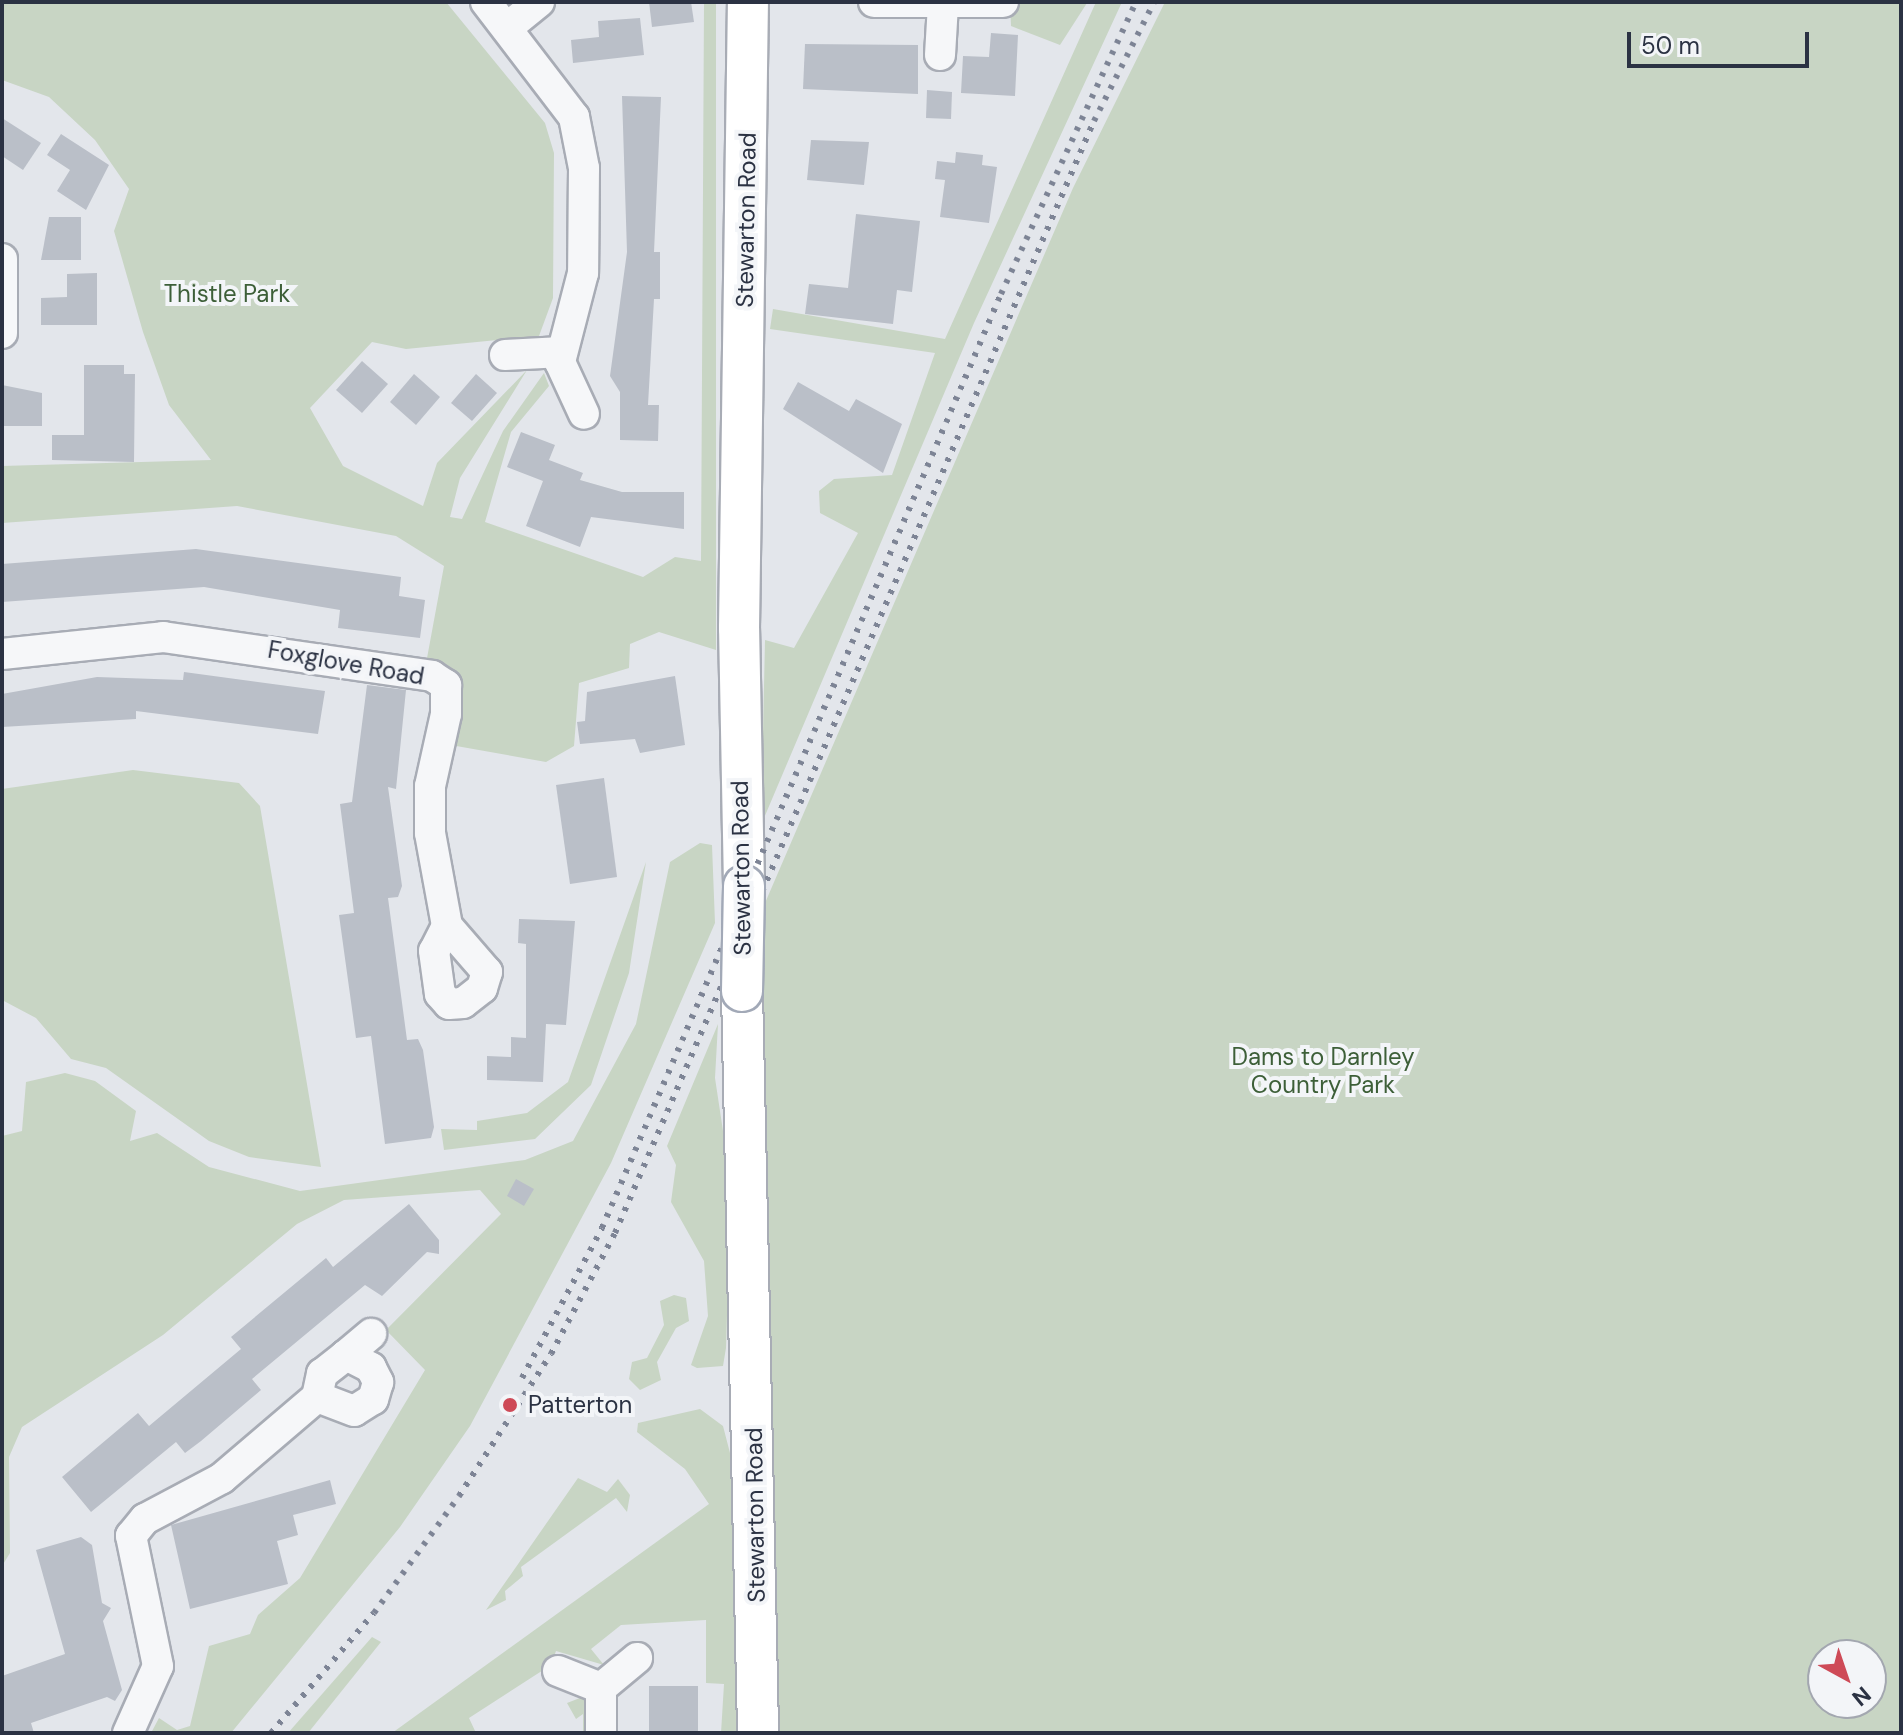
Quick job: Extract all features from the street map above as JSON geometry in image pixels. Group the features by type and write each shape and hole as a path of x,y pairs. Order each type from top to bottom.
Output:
{"main road":[{"name":"Stewarton Road","path":"748,2 739,628 744,886 742,991 758,1733"}],"street":[{"path":"486,2 564,97 584,168 583,273 562,352 584,414"},
{"path":"508,27 539,2"},
{"path":"874,2 1003,2"},
{"path":"940,55 943,4"},
{"path":"2,259 2,333"},
{"path":"505,355 562,352"},
{"name":"Foxglove Road","path":"2,654 163,637 432,676 446,685 430,833 447,926"},
{"path":"128,1733 158,1666 131,1536 145,1519 222,1478 317,1397 322,1374 371,1334"},
{"path":"317,1397 354,1411 373,1399 378,1382 371,1368 346,1355"},
{"path":"601,1688 637,1658"},
{"path":"558,1671 601,1688"},
{"path":"601,1688 601,1733"}],"green space":[{"name":"Thistle Park","path":"2,2 446,2 545,123 554,153 553,298 539,336 406,349 372,342 310,408 343,466 423,506 437,463 527,370 460,478 450,517 462,519 503,431 544,373 549,386 511,432 485,522 643,577 675,557 701,561 704,2 716,2 716,650 659,632 630,644 629,668 579,683 574,746 546,762 445,744 461,675 425,669 444,566 396,536 237,506 2,523 2,466 211,460 169,405 143,332 114,231 129,189 95,140 49,97 2,80"},
{"path":"1010,2 1087,3 1060,45 1011,26"},
{"path":"1096,2 1122,2 974,323 761,825 765,640 794,648 858,533 820,513 819,491 834,479 892,475 935,353 770,329 773,309 945,339"},
{"name":"Dams to Darnley Country Park","path":"1165,2 1901,2 1901,1733 758,1733 743,954 1073,188"},
{"path":"133,770 239,783 260,806 321,1167 249,1157 209,1141 106,1068 71,1059 36,1018 2,1000 2,789"},
{"path":"700,843 712,845 715,923 611,1163 470,1426 400,1527 231,1733 151,1733 159,1718 177,1730 190,1726 209,1646 250,1634 258,1615 300,1578 425,1370 386,1330 501,1214 480,1190 344,1200 297,1224 163,1335 22,1427 9,1457 10,1553 2,1566 2,1136 22,1131 26,1082 65,1073 95,1081 136,1111 130,1141 157,1133 209,1167 300,1191 525,1160 573,1141 636,1024 670,862"},
{"path":"646,862 629,973 591,1085 535,1139 444,1150 441,1129 477,1130 477,1121 527,1113 568,1082"},
{"path":"718,1024 715,1078 731,1184 726,1348 723,1366 697,1368 691,1365 708,1316 704,1261 671,1202 676,1165 667,1146"},
{"path":"674,1295 686,1298 689,1321 676,1328 657,1362 661,1380 640,1390 629,1379 632,1362 647,1358 664,1325 660,1301"},
{"path":"700,1409 723,1426 730,1453 740,1733 721,1733 724,1684 706,1683 706,1620 621,1625 591,1649 604,1665 556,1651 551,1665 469,1718 476,1733 392,1733 709,1504 685,1469 637,1432 638,1423"},
{"path":"578,1478 607,1492 618,1479 630,1495 627,1512 616,1498 521,1567 523,1576 505,1591 506,1600 486,1610"},
{"path":"372,1637 381,1642 308,1733 288,1733"},
{"path":"585,1696 590,1703 590,1733 583,1733 583,1714 576,1719 567,1703"}],"building":[{"path":"649,2 691,2 694,22 652,27"},
{"path":"640,18 644,55 573,63 571,40 599,37 598,21"},
{"path":"991,33 1018,35 1015,96 961,93 963,56 989,57"},
{"path":"805,44 918,45 918,94 803,89"},
{"path":"927,90 952,92 951,119 926,118"},
{"path":"622,96 661,97 654,252 660,252 660,299 654,299 648,405 659,405 658,441 620,440 620,392 610,376 627,252"},
{"path":"2,118 41,143 23,170 2,156"},
{"path":"61,134 109,165 86,210 57,191 70,170 47,155"},
{"path":"811,140 869,142 864,185 807,180"},
{"path":"956,152 983,155 982,165 997,167 989,223 940,217 945,180 935,179 937,161 955,163"},
{"path":"856,214 920,221 912,292 897,290 893,324 805,314 809,284 848,288"},
{"path":"49,217 81,217 81,260 41,260"},
{"path":"97,273 97,325 41,325 41,298 67,297 67,274"},
{"path":"362,361 388,384 362,413 336,390"},
{"path":"84,365 124,365 124,374 135,374 134,462 52,460 52,435 84,435"},
{"path":"414,374 440,397 416,425 390,402"},
{"path":"476,374 497,393 472,421 451,403"},
{"path":"798,382 849,411 856,399 902,424 883,473 783,409"},
{"path":"2,385 42,393 42,426 2,426"},
{"path":"521,432 555,445 549,460 583,473 580,480 622,492 684,492 684,529 591,517 580,547 526,526 543,481 507,467"},
{"path":"196,549 401,577 399,596 425,600 420,638 338,628 340,610 204,587 2,602 2,564"},
{"path":"184,672 325,691 318,734 136,711 136,719 2,727 2,694 97,677 183,680"},
{"path":"675,676 685,745 640,753 635,739 580,744 577,722 585,721 587,692"},
{"path":"367,685 406,690 396,789 388,787 402,886 398,897 388,898 407,1040 418,1039 423,1050 434,1127 431,1138 385,1144 371,1036 356,1038 339,915 354,913 340,804 352,802"},
{"path":"604,778 617,877 570,884 556,785"},
{"path":"519,919 575,921 566,1025 546,1024 543,1082 487,1080 487,1056 511,1057 511,1037 526,1038 526,944 518,943"},
{"path":"516,1179 534,1189 524,1206 507,1196"},
{"path":"409,1204 439,1240 439,1254 427,1252 382,1296 365,1285 252,1379 261,1390 201,1441 185,1453 176,1442 91,1512 62,1477 138,1413 149,1426 241,1349 231,1337 326,1258 333,1267"},
{"path":"330,1480 336,1504 293,1515 298,1535 277,1541 288,1584 190,1609 171,1525"},
{"path":"81,1537 92,1545 102,1603 111,1608 103,1621 122,1690 115,1701 107,1697 31,1723 34,1733 2,1733 2,1676 65,1654 36,1550"},
{"path":"649,1686 698,1686 698,1733 649,1733"}],"railway":[{"path":"522,1378 602,1228 1001,294 1136,2"},
{"path":"271,1733 374,1613 459,1496 551,1354 615,1233 1094,121 1154,2"}],"place":[{"name":"Patterton","path":"510,1405"}]}
